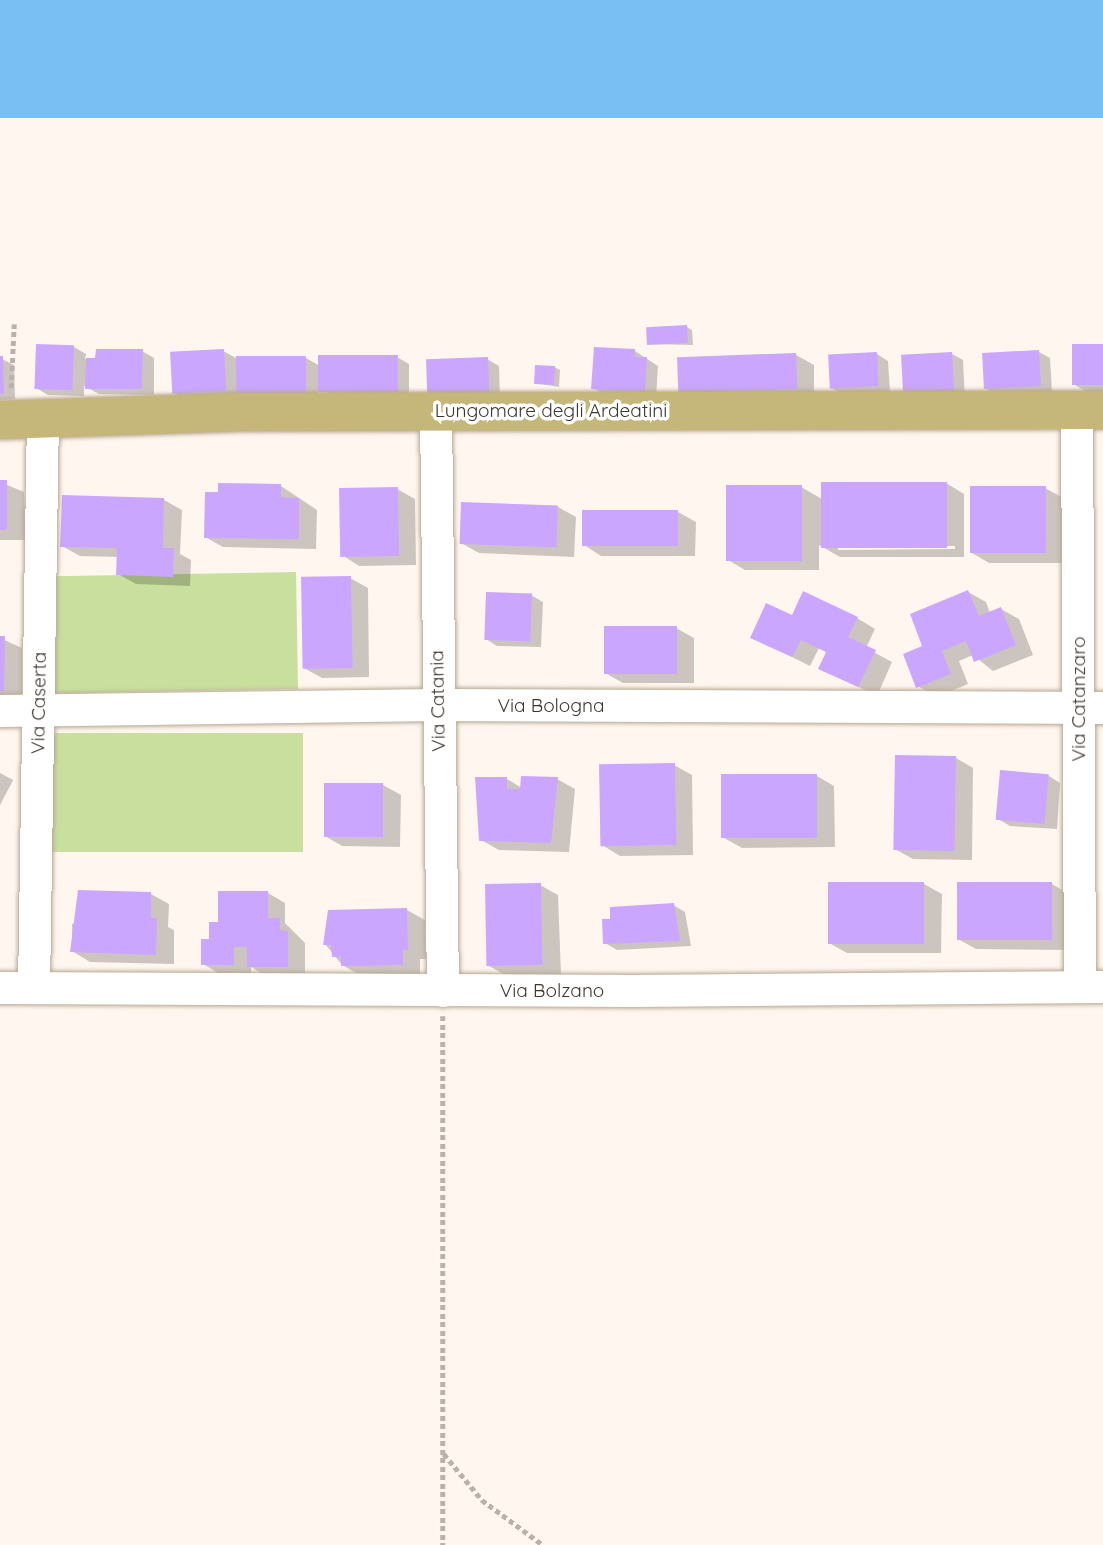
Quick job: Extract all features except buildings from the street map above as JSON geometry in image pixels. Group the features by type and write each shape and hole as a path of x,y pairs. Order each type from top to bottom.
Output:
{"main road":[{"name":"Lungomare degli Ardeatini","path":"18,420 436,411 1090,410"}],"street":[{"name":"Via Catanzaro","path":"1090,410 1091,987"},
{"name":"Via Catania","path":"436,411 443,990"},
{"name":"Via Caserta","path":"18,420 39,710 34,988"},
{"name":"Via Bologna","path":"0,711 438,705 1091,708"},
{"name":"Via Bolzano","path":"0,988 443,990 1091,987"}],"path":[{"path":"14,324 18,420"},
{"path":"443,990 443,1545"},
{"path":"443,1453 482,1500 543,1545"}],"green space":[{"path":"296,572 298,689 54,693 52,576"},
{"path":"51,733 303,733 303,852 51,852"}],"water":[{"path":"0,0 1103,0 1103,118 0,118"}]}
